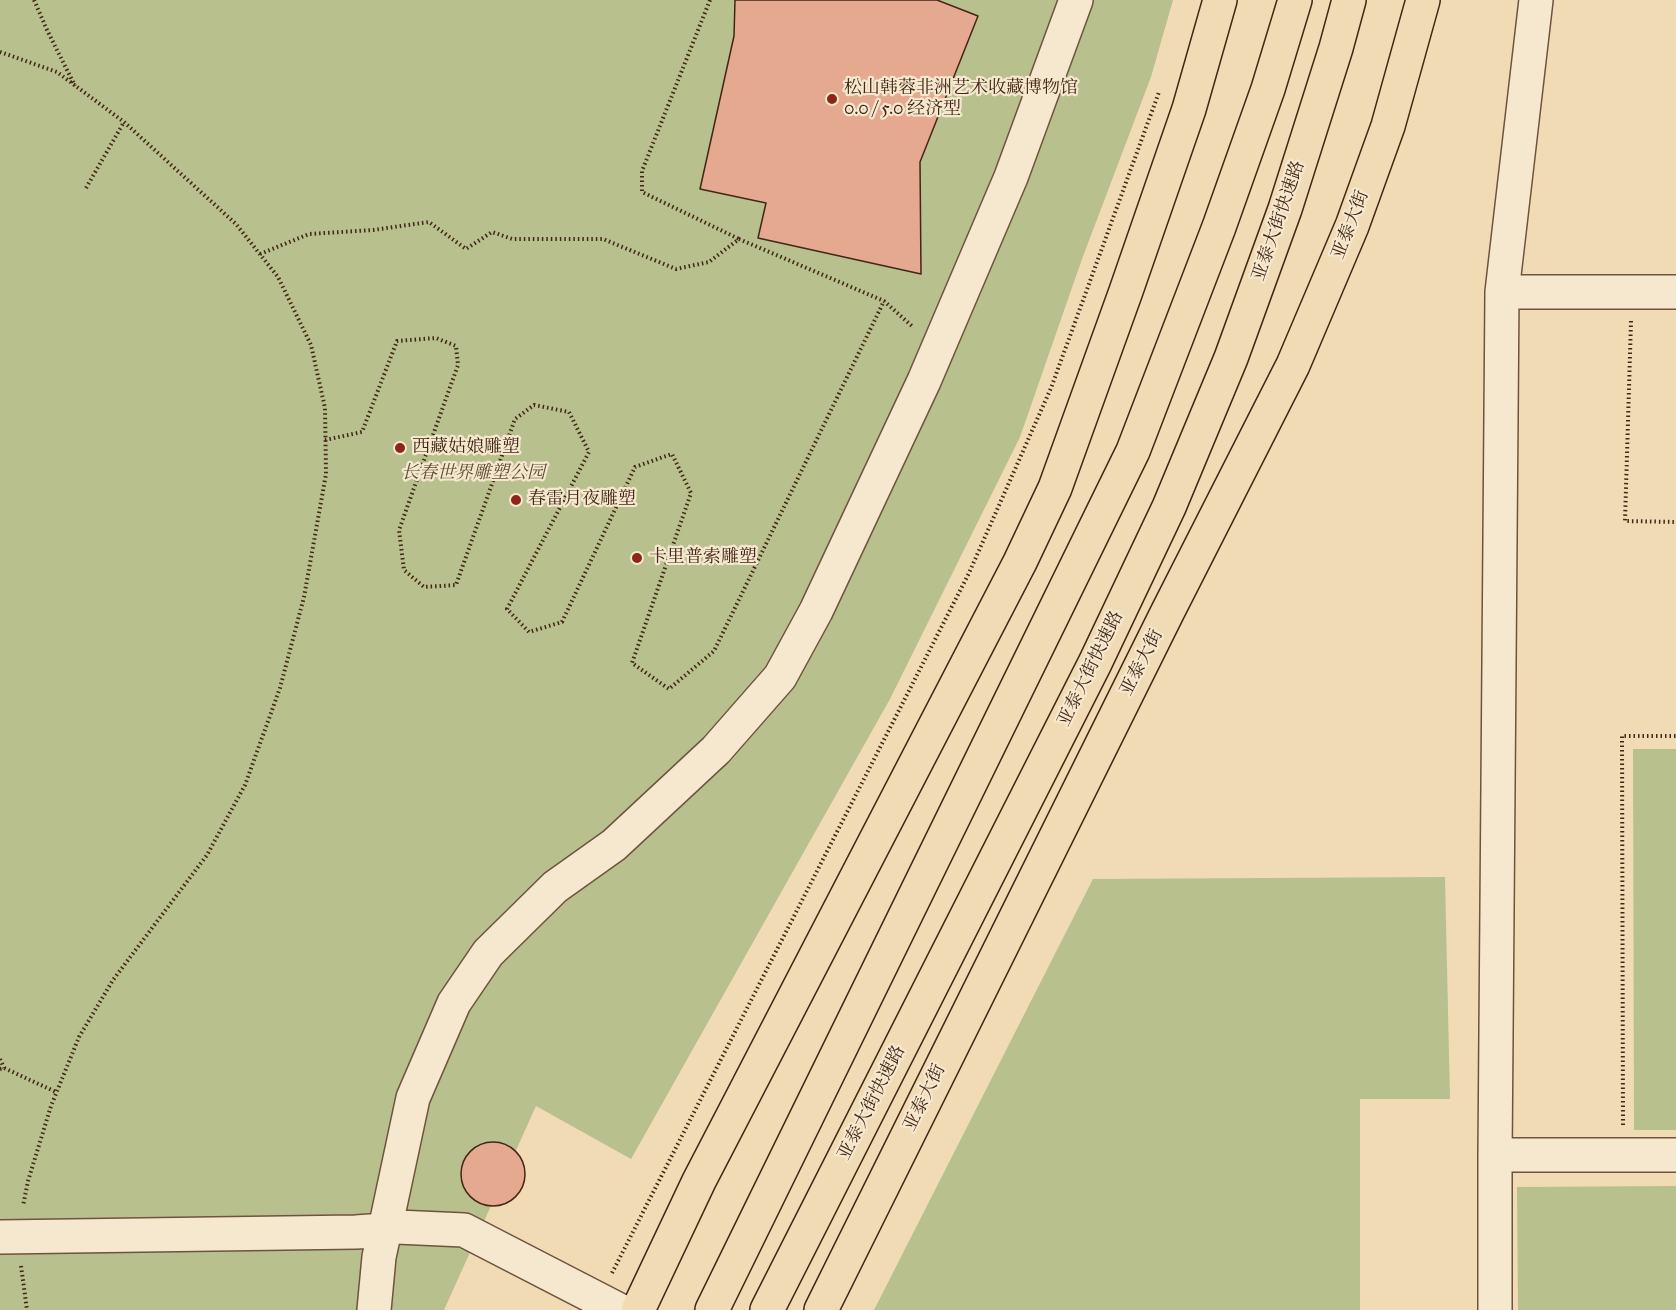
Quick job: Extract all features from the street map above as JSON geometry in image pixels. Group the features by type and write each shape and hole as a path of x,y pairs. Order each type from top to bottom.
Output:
{"main road":[{"path":"638,1310 699,1181 1020,562 1055,488 1189,109 1220,0"},
{"path":"712,1310 1137,440 1219,227 1268,89 1295,0"},
{"name":"亚泰大街快速路","path":"767,1310 1095,663 1169,507 1230,358 1285,209 1349,0"},
{"name":"亚泰大街","path":"821,1310 1293,365 1352,226 1388,126 1423,0"}],"lane":[{"path":"374,1310 379,1257 413,1098 454,1003 488,953 555,887 614,845 708,758 780,677 816,611 938,350 1011,177 1076,0"},
{"path":"1496,1310 1495,1155 1502,292 1536,0"},
{"path":"1502,292 1676,292"},
{"path":"1495,1155 1676,1155"},
{"path":"8,1237 384,1230 397,1227 464,1230 609,1305"}],"path":[{"path":"34,0 76,86"},
{"path":"710,0 642,171 642,192 740,239 884,301 938,350"},
{"path":"0,52 57,72 124,122 236,224 278,277 311,345 325,408 326,474 304,597 280,688 245,785 207,855 113,980 79,1037 56,1092 8,1237 27,1310"},
{"path":"609,1305 969,573 1051,388 1161,85"},
{"path":"86,188 124,122"},
{"path":"260,254 309,234 374,231 429,222 466,249 492,232 512,239 603,239 676,269 709,262 740,239"},
{"path":"1632,292 1626,521 1676,522"},
{"path":"325,440 362,432 397,341 436,338 456,346 458,365 399,530 404,570 424,587 456,585 515,419 534,405 569,412 589,452 507,609 529,632 562,622 635,467 672,454 691,493 632,663 669,689 714,651 884,301"},
{"path":"1623,1155 1622,736 1676,736"},
{"path":"0,1059 2,1068 56,1092"}],"green space":[{"name":"长春世界雕塑公园","path":"0,0 1173,0 1151,77 1082,259 1020,437 890,699 631,1159 536,1106 444,1310 0,1310"},
{"path":"1633,749 1676,749 1676,1130 1634,1130"},
{"path":"1445,877 1450,1099 1360,1099 1360,1310 874,1310 1093,879"},
{"path":"1676,1186 1676,1310 1518,1310 1517,1187"}],"building":[{"name":"松山韩蓉非洲艺术收藏博物馆 0.0 / 5.0 经济型","path":"735,0 937,0 978,16 920,162 921,274 758,238 766,203 700,189 734,36"},
{"path":"493,1142 511,1148 519,1156 525,1174 519,1192 511,1200 493,1206 475,1200 467,1192 461,1174 467,1156 475,1148"}],"place":[{"name":"松山韩蓉非洲艺术收藏博物馆 0.0 / 5.0 经济型","path":"832,99"},
{"name":"西藏姑娘雕塑","path":"400,448"},
{"name":"春雷月夜雕塑","path":"516,500"},
{"name":"卡里普索雕塑","path":"637,558"}]}
